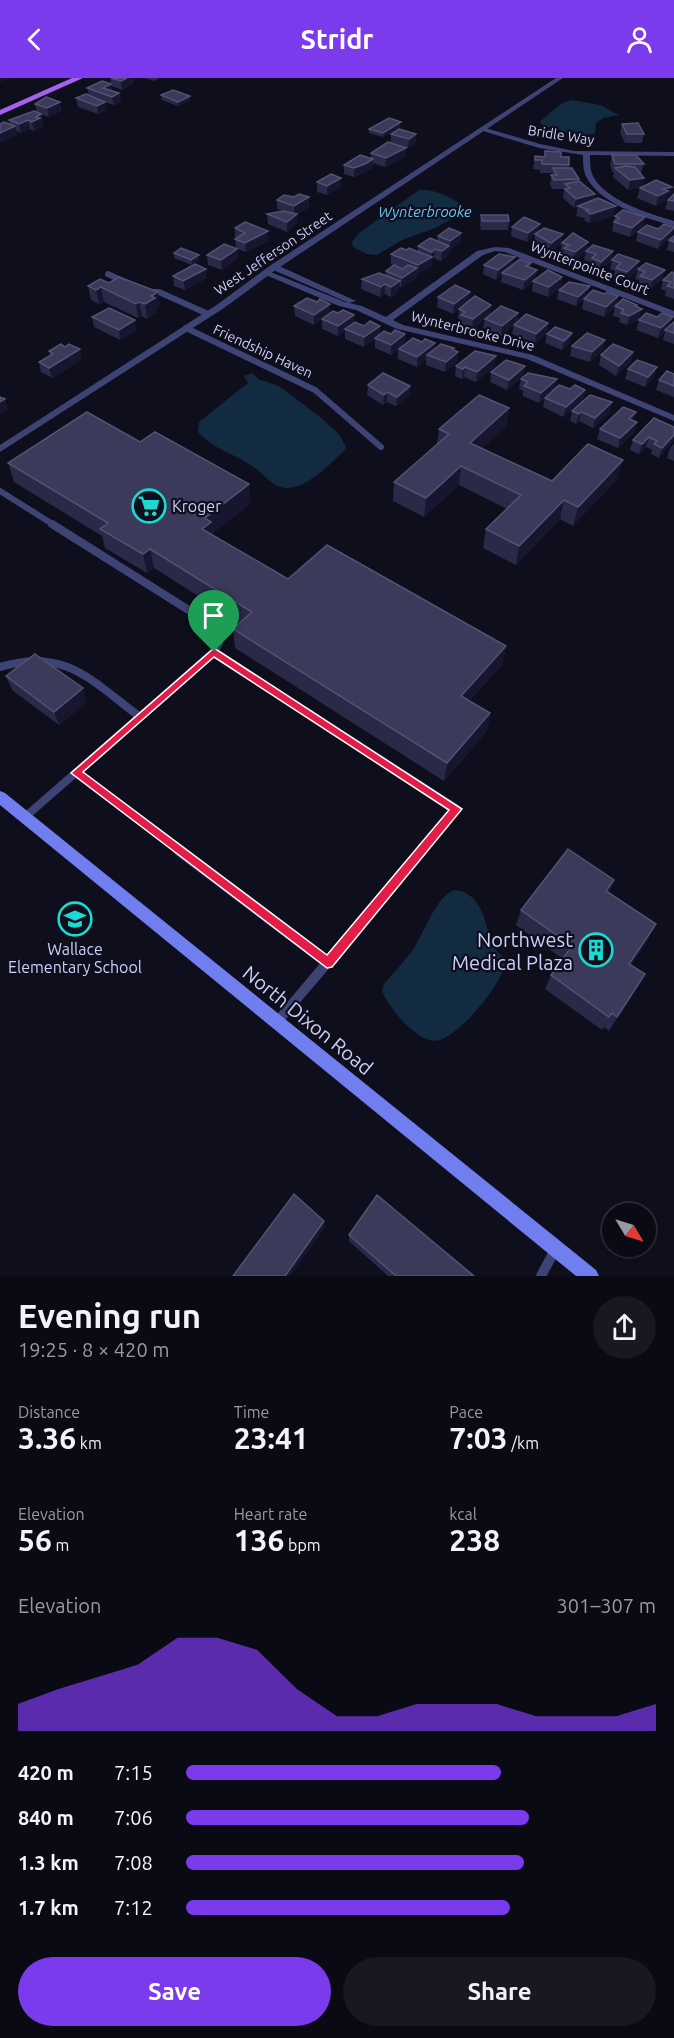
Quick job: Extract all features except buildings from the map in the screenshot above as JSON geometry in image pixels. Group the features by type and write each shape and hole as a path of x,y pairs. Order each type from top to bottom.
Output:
{"main road":[{"path":"0,113 79,78"},
{"name":"North Dixon Road","path":"0,797 590,1276"}],"street":[{"name":"West Jefferson Street","path":"0,449 208,314 265,273 560,78"},
{"name":"Bridle Way","path":"482,129 539,146 587,154 674,154"},
{"path":"587,154 590,178 603,191 628,207 674,224"},
{"name":"Wynterpointe Court","path":"386,321 480,253 495,249 506,250 674,314"},
{"path":"274,267 338,293 359,308"},
{"name":"Wynterbrooke Drive","path":"265,273 328,299 359,308 386,321 425,334 530,357 674,418"}],"lane":[{"path":"108,274 136,287"},
{"path":"146,291 159,292 208,314"},
{"name":"Friendship Haven","path":"186,328 315,390 381,447"},
{"path":"1,492 206,621 218,636 219,644 214,652 25,817"},
{"path":"214,652 457,809 277,1022"},
{"path":"0,668 29,659 53,659 73,669 140,717"},
{"path":"76,773 327,963"},
{"path":"541,1276 556,1248"}],"water":[{"path":"572,100 600,105 619,115 603,118 596,123 595,133 582,136 543,126 540,121 562,103"},
{"name":"Wynterbrooke","path":"419,190 445,195 458,203 465,212 435,228 402,240 377,255 367,254 353,247 352,242 359,233"},
{"path":"253,373 258,379 279,386 320,417 338,433 346,447 322,471 303,484 283,488 274,484 252,466 203,438 198,432 199,422 248,383 244,376"},
{"path":"455,890 464,892 477,903 485,919 492,944 506,963 496,984 470,1018 449,1035 432,1041 423,1038 406,1024 382,991 384,984 412,951 436,908 448,893"}],"place":[{"name":"Kroger","path":"149,506"},
{"name":"Wallace Elementary School","path":"75,919"},
{"name":"Northwest Medical Plaza","path":"596,950"}],"route":[{"path":"214,652 457,809 327,963 76,773 214,652"}]}
